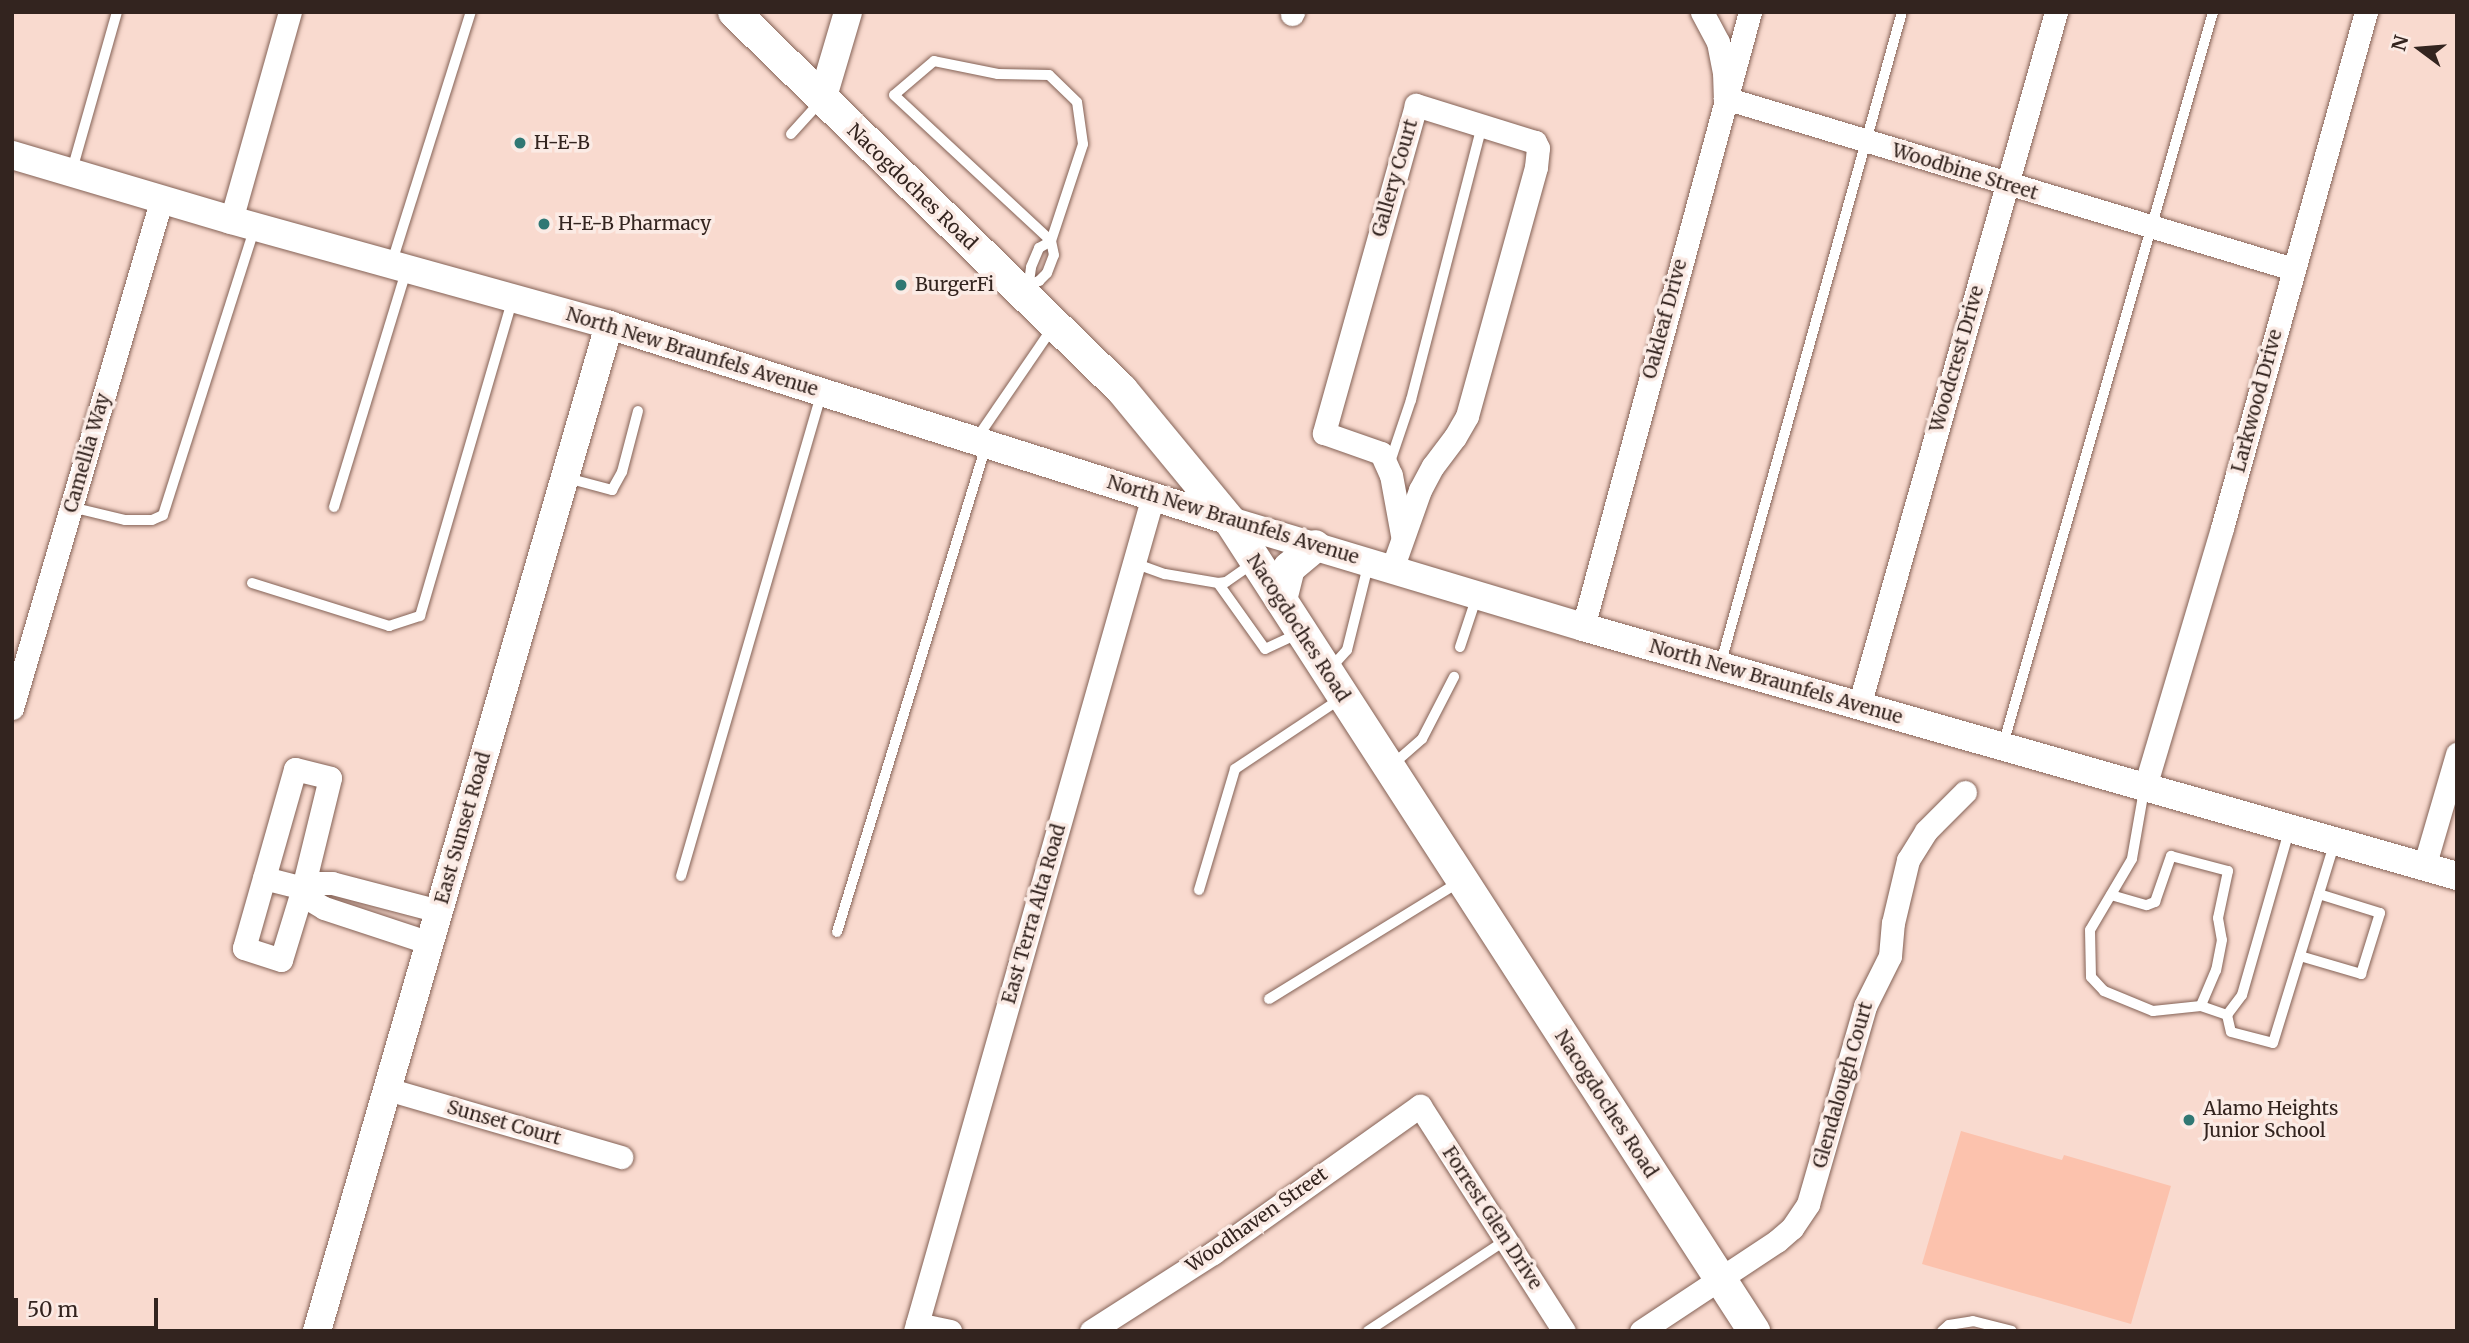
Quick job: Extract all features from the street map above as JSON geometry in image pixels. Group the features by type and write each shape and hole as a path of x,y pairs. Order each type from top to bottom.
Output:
{"main road":[{"name":"Nacogdoches Road","path":"744,15 822,100 1023,285 1055,325 1122,390 1230,521 1754,1331"},
{"path":"1281,600 1289,568 1315,546"}],"street":[{"path":"243,223 290,12"},
{"path":"822,100 848,12"},
{"path":"1702,12 1718,42 1724,72 1725,98"},
{"name":"Oakleaf Drive","path":"1583,627 1749,12"},
{"name":"Woodcrest Drive","path":"1859,706 2056,12"},
{"name":"Larkwood Drive","path":"2144,790 2222,528 2366,12"},
{"name":"Woodbine Street","path":"1725,98 2006,185 2293,269"},
{"name":"Gallery Court","path":"1381,565 1402,535 1433,466 1467,416 1536,167 1538,148 1535,142 1416,105 1324,433 1381,453 1388,467 1402,535"},
{"name":"North New Braunfels Avenue","path":"12,155 72,170 243,223 609,325 1230,521 1583,627 2144,790 2457,876"},
{"name":"Camellia Way","path":"12,708 162,198"},
{"name":"East Sunset Road","path":"317,1331 609,325"},
{"name":"East Terra Alta Road","path":"916,1327 1153,496"},
{"path":"2424,867 2457,754"},
{"path":"295,769 330,778 303,888 281,960 244,948 282,813 295,769"},
{"name":"Glendalough Court","path":"1641,1331 1777,1241 1791,1228 1808,1204 1865,1006 1890,956 1893,923 1908,860 1926,831 1965,792"},
{"path":"282,813 320,822"},
{"path":"264,878 303,888 315,883 332,883 439,911"},
{"path":"303,888 309,899 324,908 430,943"},
{"path":"353,918 362,891"},
{"name":"Sunset Court","path":"387,1089 621,1157"},
{"name":"Forrest Glen Drive","path":"1420,1106 1564,1331"},
{"name":"Woodhaven Street","path":"1091,1331 1213,1253 1420,1106"},
{"path":"916,1327 950,1331"}],"lane":[{"path":"72,170 117,12"},
{"path":"334,507 471,12"},
{"path":"1720,666 1902,12"},
{"path":"2002,748 2213,12"},
{"path":"1023,285 1039,281 1047,273 1054,256 1051,241 1083,144 1077,102 1049,75 998,74 934,61 894,95 1051,241"},
{"path":"791,134 822,100"},
{"path":"1388,467 1411,400 1482,126"},
{"path":"71,507 125,520 152,520 163,514 243,223"},
{"path":"1023,285 1039,248 1051,241"},
{"path":"252,583 389,626 419,616 513,298"},
{"path":"837,932 981,442 1055,325"},
{"path":"681,876 822,392"},
{"path":"565,478 612,489 622,472 639,411"},
{"path":"1134,563 1165,574 1218,583 1226,582 1256,562"},
{"path":"1199,890 1235,769 1335,684 1381,565"},
{"path":"1218,583 1265,649 1301,632"},
{"path":"1460,647 1478,594"},
{"path":"1389,768 1422,739 1454,677"},
{"path":"2144,790 2132,859 2090,930 2091,977 2104,991 2153,1011 2200,1006 2227,1015"},
{"path":"2227,1015 2242,995 2290,829"},
{"path":"2227,1015 2231,1032 2273,1043 2335,842"},
{"path":"2111,895 2147,905 2155,902 2171,856 2228,871 2218,918 2222,940 2216,970 2200,1006"},
{"path":"1269,999 1461,880"},
{"path":"2300,956 2361,974 2380,913 2319,894"},
{"path":"1368,1331 1506,1240"},
{"path":"1942,1331 1949,1325 1973,1321 2012,1331"}],"shaded area":[{"path":"1961,1131 2062,1160 2064,1155 2171,1186 2131,1324 1922,1264"}],"place":[{"name":"H-E-B","path":"520,143"},
{"name":"H-E-B Pharmacy","path":"544,224"},
{"name":"BurgerFi","path":"901,285"},
{"name":"Alamo Heights Junior School","path":"2189,1120"}]}
